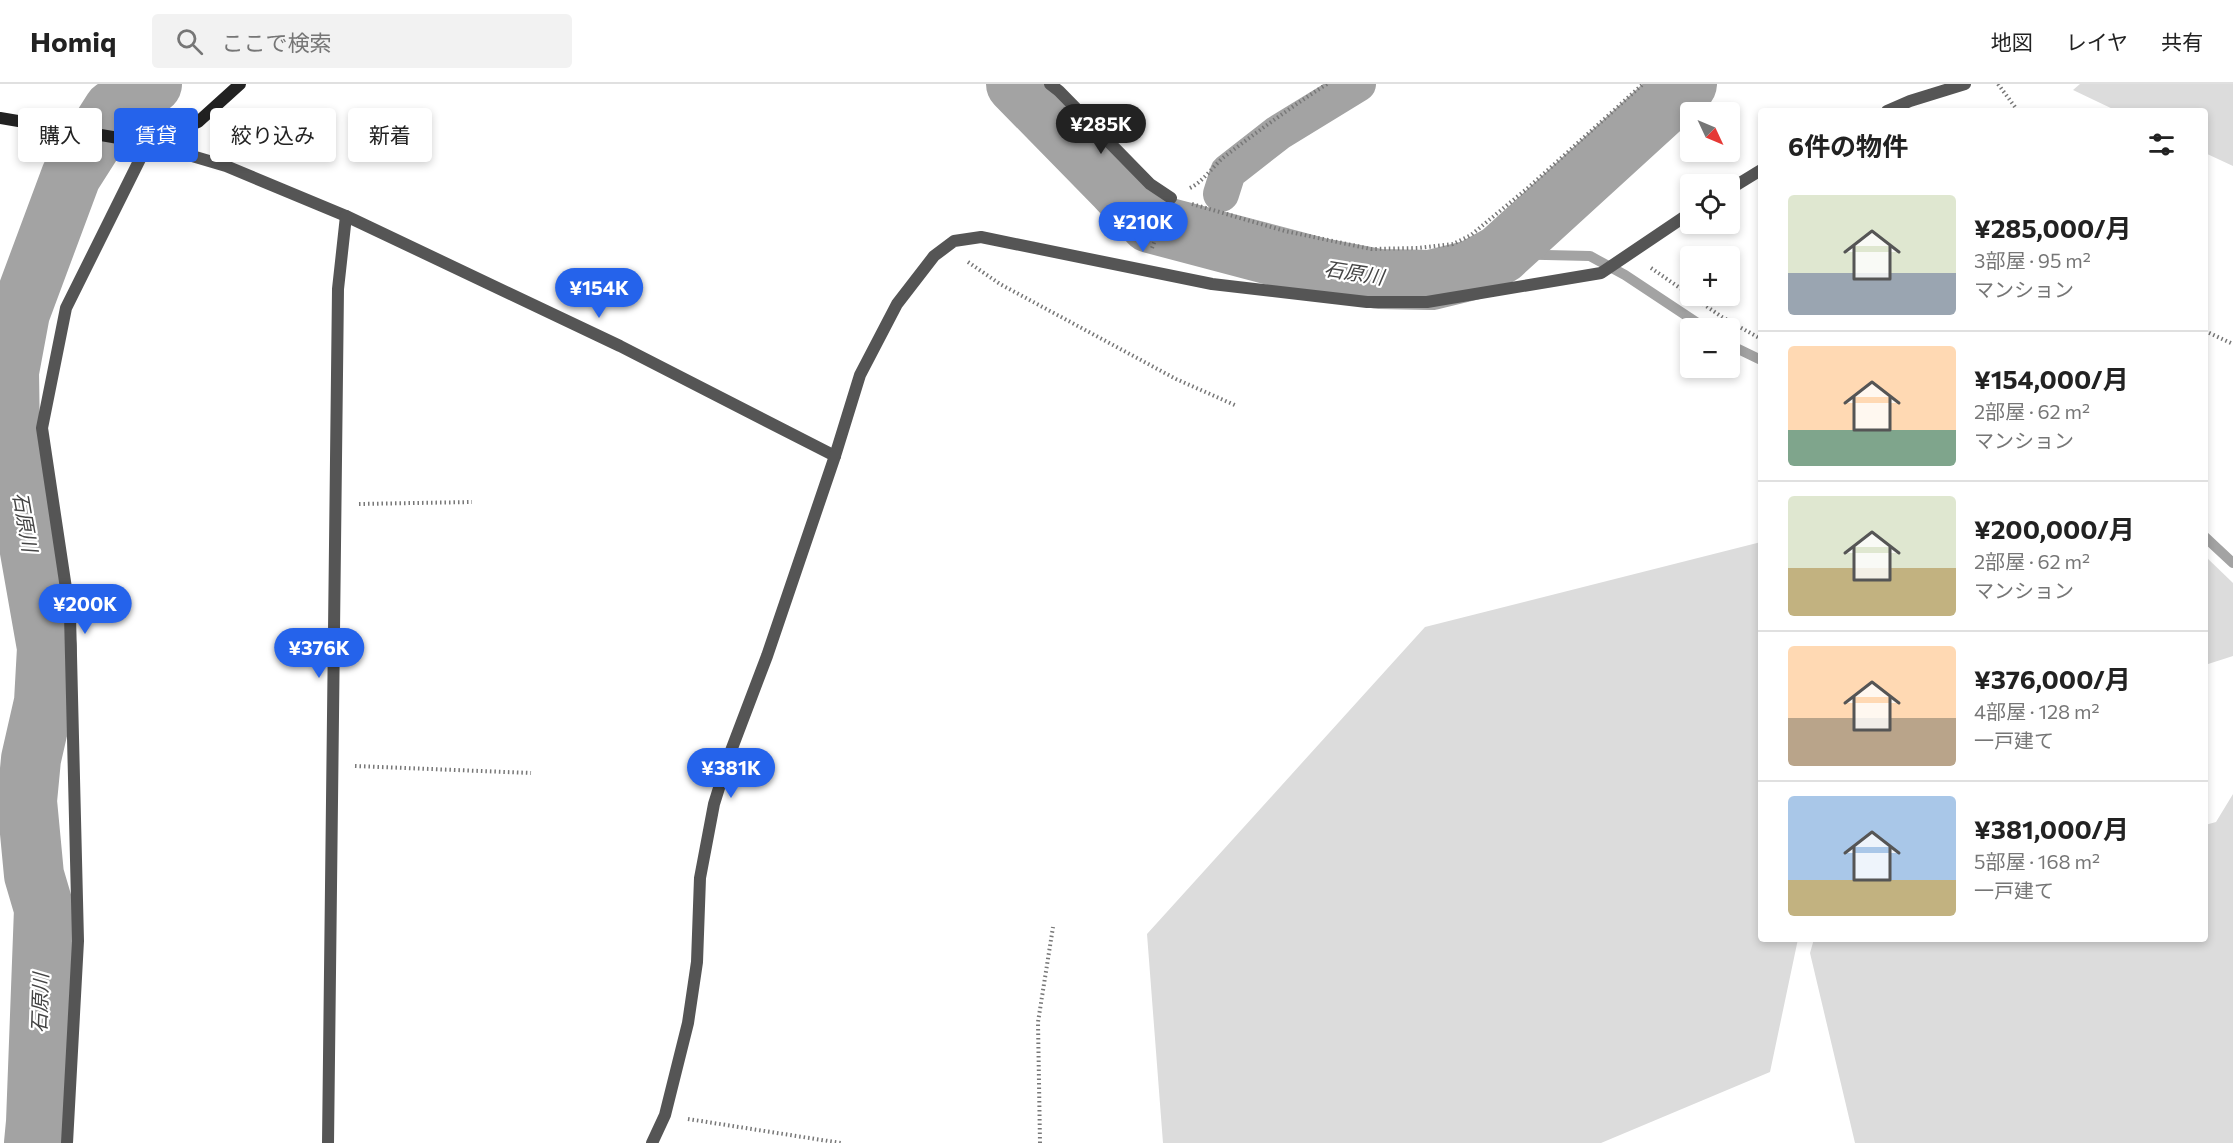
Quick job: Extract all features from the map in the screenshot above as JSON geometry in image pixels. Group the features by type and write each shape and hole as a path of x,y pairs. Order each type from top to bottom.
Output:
{"street":[{"path":"198,122 240,84"},
{"path":"1050,84 1150,184 1171,198"},
{"path":"1894,108 1965,84"},
{"path":"0,118 114,137"},
{"path":"198,158 226,166 346,216 620,346 835,456"},
{"path":"67,1143 78,941 70,615 42,428 66,308 138,162"},
{"path":"1740,183 1758,172"},
{"path":"328,1143 338,289 346,216"},
{"path":"652,1143 665,1115 688,1023 696,962 700,878 714,804 729,756 767,656 860,375 897,304 933,256 954,241 981,237 1212,284 1367,303 1427,302 1601,273 1680,219"}],"path":[{"path":"1144,269 1171,198 1197,185 1218,162 1274,118 1327,84"},
{"path":"1171,198 1285,231 1371,249 1418,248 1453,244 1471,235 1529,187 1643,84"},
{"path":"1998,84 2016,108"},
{"path":"946,247 1000,284 1176,379 1237,406"},
{"path":"1626,254 1722,317 1758,337"},
{"path":"2208,332 2233,344"},
{"path":"336,506 377,502 472,502"},
{"path":"334,768 370,765 531,773"},
{"path":"1040,1143 1038,1022 1053,927"},
{"path":"665,1115 841,1143"}],"shaded area":[{"path":"2080,84 2233,84 2233,166 2208,154 2208,108 2111,108 2073,90"},
{"path":"1758,543 1758,942 1797,942 1770,1072 1601,1143 1163,1143 1147,934 1425,627"},
{"path":"2208,559 2233,583 2233,656 2208,664"},
{"path":"2233,794 2233,1143 1855,1143 1810,953 1813,942 2208,942 2208,824 2216,822"}],"waterway":[{"name":"石原川","path":"34,1143 44,909 34,875 27,801 31,759 44,702 47,648 10,438 9,372 20,313 71,176 113,110 152,84"},
{"name":"石原川","path":"1016,84 1150,223 1321,268 1379,279 1431,280 1472,270 1501,254 1687,84"},
{"path":"1221,194 1228,172 1278,133 1358,84"},
{"path":"1501,254 1590,256 1625,275 1690,318"},
{"path":"1740,350 1758,359"},
{"path":"2208,540 2233,563"}]}
